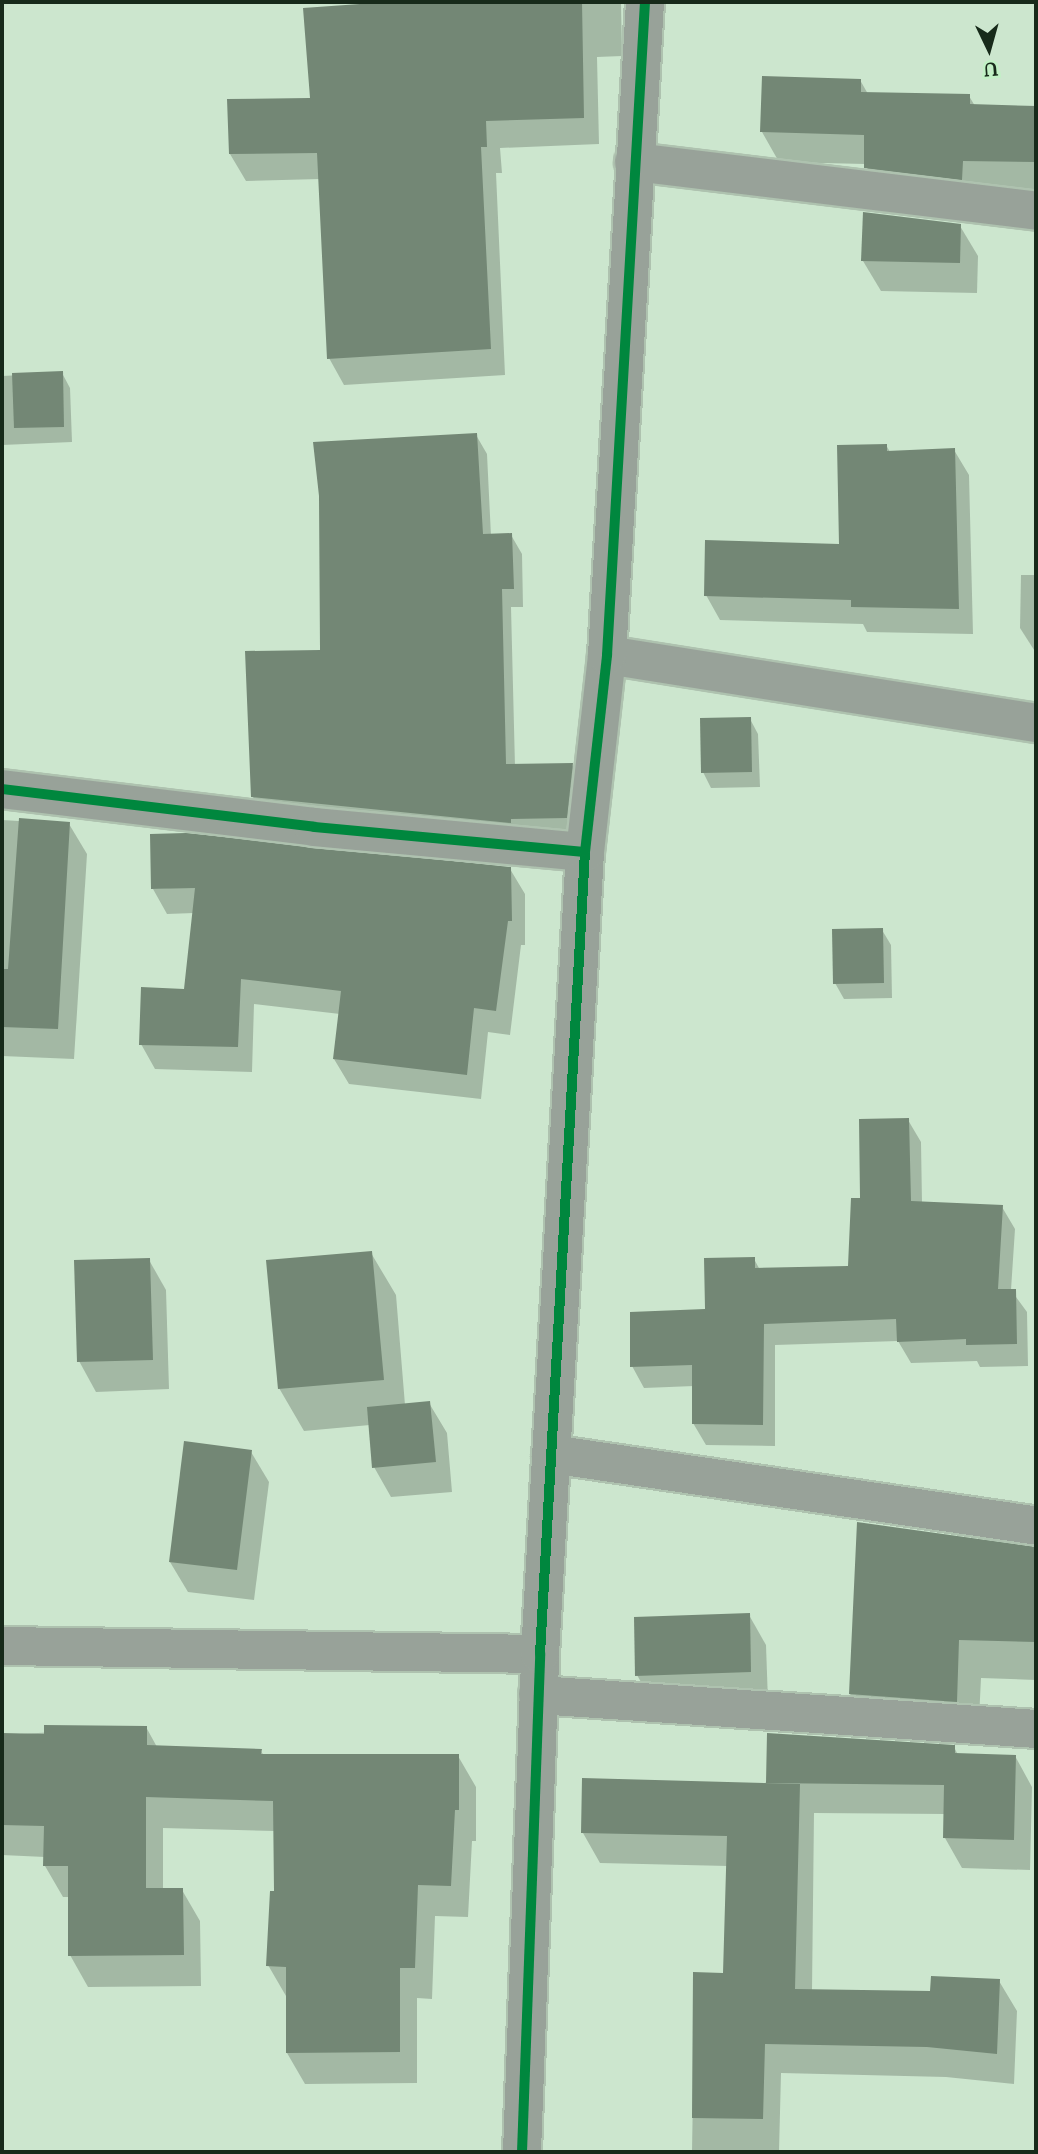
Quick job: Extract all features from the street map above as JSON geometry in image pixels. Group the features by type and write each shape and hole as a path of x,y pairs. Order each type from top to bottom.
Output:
{"street":[{"path":"522,2152 538,1695 585,852 607,655 645,2"},
{"path":"634,162 1036,211"},
{"path":"607,655 1036,723"},
{"path":"2,789 314,827 585,852"},
{"path":"551,1454 1036,1526"},
{"path":"2,1646 540,1654"},
{"path":"538,1695 1036,1729"}],"building":[{"path":"388,2 582,2 584,118 486,121 487,147 481,147 491,349 327,359 317,153 229,154 227,99 310,98 303,8"},
{"path":"762,76 861,79 861,92 970,94 970,104 1036,106 1036,162 963,161 962,180 864,168 864,135 760,132"},
{"path":"863,212 961,224 960,263 861,261"},
{"path":"63,371 64,427 14,428 12,373"},
{"path":"477,433 483,534 512,533 514,589 502,589 506,764 573,763 567,818 511,819 511,823 251,797 245,651 320,650 319,496 313,442"},
{"path":"887,444 887,451 955,448 959,609 851,607 851,600 704,596 705,540 839,544 837,445"},
{"path":"751,717 752,772 701,773 700,718"},
{"path":"19,818 70,822 58,1029 2,1027 2,969 8,969"},
{"path":"186,833 511,867 512,921 508,921 496,1011 474,1008 467,1075 333,1059 341,991 241,979 238,1047 139,1045 141,987 184,989 195,888 151,889 150,834"},
{"path":"883,928 884,983 833,984 832,929"},
{"path":"909,1118 911,1201 1003,1205 998,1289 1016,1289 1017,1344 966,1345 966,1339 897,1342 896,1319 764,1324 763,1425 692,1424 692,1365 630,1367 630,1312 705,1309 704,1258 755,1257 755,1268 848,1266 851,1198 860,1198 859,1119"},
{"path":"372,1251 384,1380 278,1389 266,1260"},
{"path":"150,1258 153,1360 77,1362 74,1260"},
{"path":"430,1401 436,1462 372,1468 367,1407"},
{"path":"184,1441 252,1450 237,1570 169,1562"},
{"path":"857,1522 1036,1547 1036,1642 959,1640 957,1702 849,1694"},
{"path":"750,1613 751,1672 635,1676 634,1617"},
{"path":"44,1725 147,1726 147,1745 262,1749 261,1754 459,1754 459,1810 455,1810 451,1886 418,1885 415,1968 400,1968 400,2052 286,2053 286,1967 266,1966 270,1891 274,1891 273,1801 146,1797 146,1888 183,1888 184,1955 68,1956 68,1866 43,1866 44,1826 2,1825 2,1733 44,1734"},
{"path":"767,1733 955,1745 955,1753 1016,1755 1014,1840 943,1838 944,1785 766,1783"},
{"path":"582,1778 800,1784 795,1989 930,1991 931,1976 1000,1979 997,2054 927,2047 765,2044 763,2119 692,2118 693,1972 723,1973 727,1836 581,1833"}],"cycle path":[{"path":"522,2152 540,1654 585,852 607,655 645,2"},
{"path":"2,789 314,827 585,852"}]}
